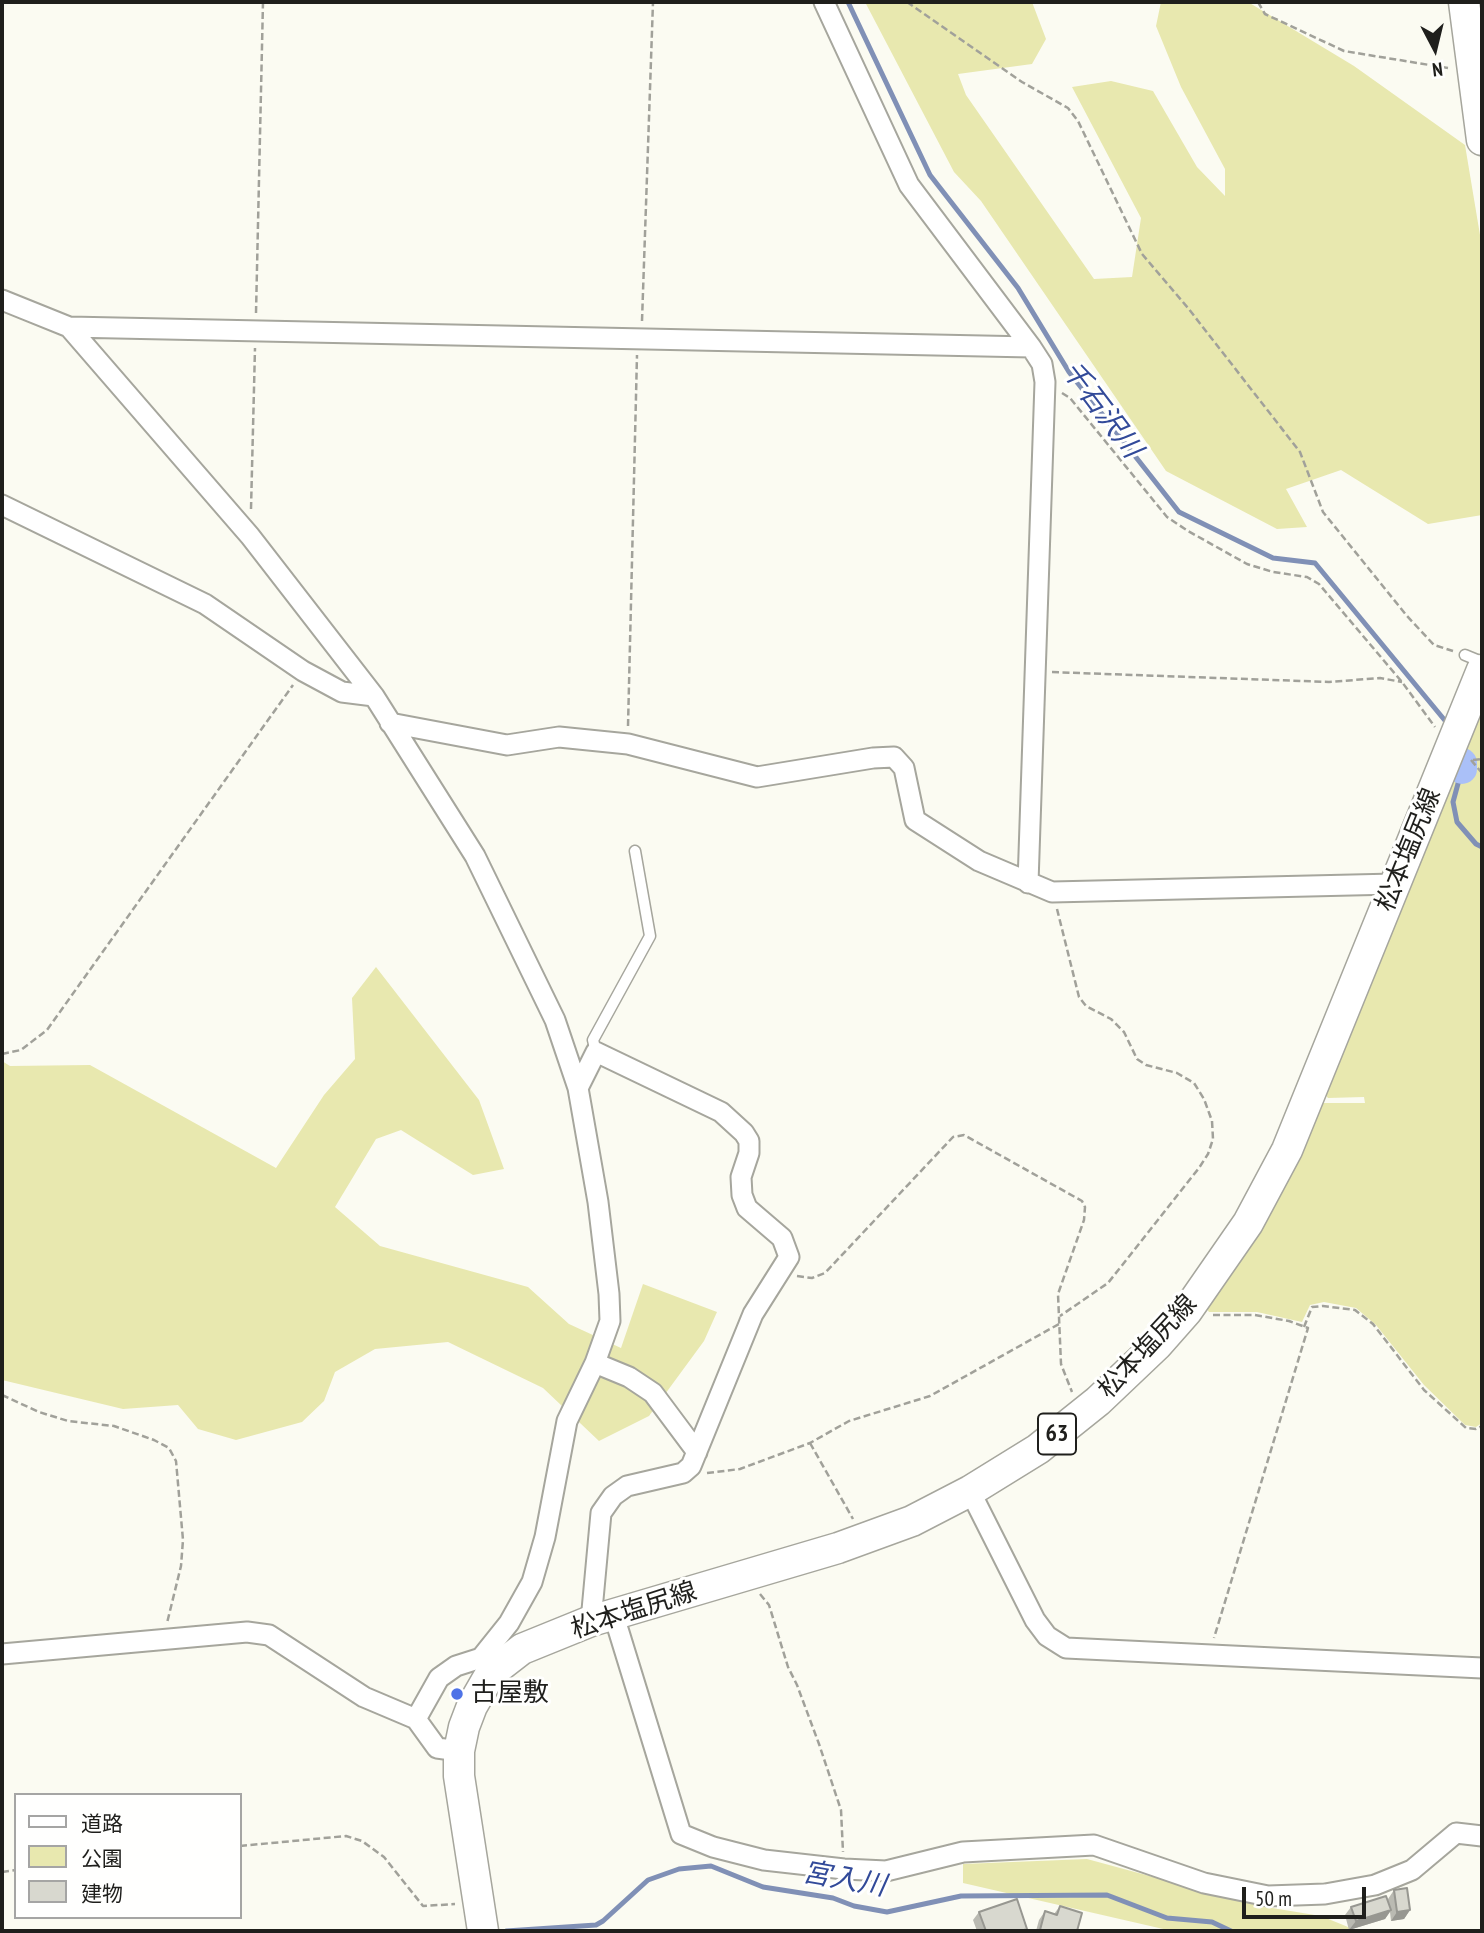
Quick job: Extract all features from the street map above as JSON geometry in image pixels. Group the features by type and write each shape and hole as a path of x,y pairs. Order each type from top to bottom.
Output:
{"main road":[{"path":"1464,2 1482,140"},
{"name":"松本塩尻線","path":"483,1931 459,1776 459,1751 464,1727 486,1666 522,1649 603,1619 746,1576 912,1521 970,1491 1038,1449 1084,1413 1157,1345 1187,1311 1248,1223 1287,1150 1395,884 1462,754 1474,663"}],"street":[{"path":"824,2 909,185 1042,364 1045,382 1028,883"},
{"path":"2,300 69,327 1031,346"},
{"path":"69,327 250,536 374,696 475,856 555,1020 578,1088 598,1202 610,1321 595,1363 567,1421 545,1537 532,1582 486,1666 456,1666 439,1678 416,1719"},
{"path":"2,505 205,604 303,671 342,692 374,696"},
{"path":"390,723 507,745 559,737 628,744 757,776 894,757 904,768 915,820 979,861 1052,892 1395,884"},
{"path":"578,1088 596,1052 721,1112 744,1133 749,1142 749,1153 741,1177 742,1195 747,1208 782,1238 789,1256 753,1314 694,1459 683,1473 627,1486 613,1496 601,1513 603,1619 681,1834 713,1847 764,1860 886,1871 963,1852 1094,1845 1204,1883 1268,1896 1325,1894 1375,1885 1412,1870 1456,1833 1482,1836"},
{"path":"595,1363 629,1377 653,1393 694,1459"},
{"path":"970,1491 1035,1620 1046,1636 1066,1648 1482,1668"},
{"path":"2,1654 247,1632 269,1635 364,1697 416,1719 437,1748 459,1751"}],"lane":[{"path":"1474,663 1482,662"},
{"path":"596,1052 593,1040 650,936 635,851"}],"path":[{"path":"250,536 263,2"},
{"path":"628,744 653,2"},
{"path":"907,2 1022,82 1068,108 1078,121 1142,254 1188,308 1300,452 1323,512 1407,616 1434,645 1474,663"},
{"path":"1258,2 1265,14 1344,51 1472,72"},
{"path":"1045,382 1070,398 1167,517 1247,564 1273,572 1307,577 1319,584 1462,754 1482,758"},
{"path":"2,1054 21,1050 47,1031 303,671"},
{"path":"1035,671 1329,682 1380,678 1402,682"},
{"path":"1052,892 1079,997 1086,1006 1111,1019 1124,1032 1137,1059 1146,1065 1177,1073 1194,1083 1204,1099 1212,1121 1213,1139 1199,1168 1108,1283 1058,1317"},
{"path":"781,1270 802,1278 812,1278 825,1273 953,1137 964,1135 1082,1201 1085,1208 1084,1220 1058,1294 1058,1317 1061,1364 1066,1382 1084,1413"},
{"path":"1304,1326 1312,1307 1355,1310 1373,1324 1424,1390 1466,1428 1476,1429 1482,1426"},
{"path":"1187,1311 1255,1315 1308,1328 1209,1654"},
{"path":"694,1459 705,1474 740,1469 810,1443 849,1421 930,1396 1059,1324"},
{"path":"2,1395 38,1412 68,1421 114,1426 169,1448 176,1461 183,1540 181,1566 163,1640"},
{"path":"810,1443 865,1538"},
{"path":"746,1576 769,1605 788,1667 819,1744 841,1810 844,1869"},
{"path":"242,1846 346,1836 362,1841 384,1857 423,1906 477,1902"}],"green space":[{"path":"865,2 1032,2 1046,39 1032,64 958,74 966,95 1094,279 1132,277 1141,218 1072,87 1111,81 1153,91 1197,167 1225,196 1225,169 1181,87 1156,26 1161,2 1248,2 1354,66 1465,145 1482,247 1482,515 1428,524 1341,470 1286,489 1307,527 1277,529 1166,471 981,201 954,172"},
{"path":"1482,690 1482,1423 1476,1427 1465,1425 1424,1385 1376,1325 1356,1308 1324,1302 1310,1305 1302,1322 1257,1312 1209,1312 1204,1305 1318,1103 1365,1103 1364,1097 1328,1098 1322,1091"},
{"path":"376,967 479,1100 504,1169 473,1175 401,1130 376,1139 335,1207 380,1246 528,1287 569,1324 621,1348 643,1284 717,1312 704,1341 649,1416 599,1441 543,1388 448,1342 375,1349 335,1372 324,1401 302,1422 236,1440 198,1429 178,1405 123,1409 2,1380 2,1061 10,1066 90,1065 276,1168 324,1095 355,1059 352,998"},
{"path":"1087,1859 1260,1906 1321,1916 1358,1931 1172,1931 963,1883 963,1864"}],"building":[{"path":"1407,1888 1410,1910 1397,1912 1394,1890"},
{"path":"1386,1896 1391,1910 1356,1921 1351,1907"},
{"path":"1017,1899 1027,1929 986,1931 979,1912"},
{"path":"1060,1906 1082,1913 1077,1931 1040,1930 1045,1911 1057,1915"}],"waterway":[{"name":"千石沢川","path":"848,2 930,175 1018,288 1069,372 1179,512 1273,558 1315,563 1447,723"},
{"name":"千石沢川","path":"1462,763 1462,769"},
{"name":"千石沢川","path":"1462,769 1453,802 1457,822 1476,844 1482,847"},
{"name":"宮入川","path":"506,1931 596,1925 648,1880 679,1869 711,1866 763,1887 833,1898 854,1906 887,1912 961,1896 1107,1895 1167,1918 1212,1922 1231,1931"}],"place":[{"name":"古屋敷","path":"457,1694"}]}
